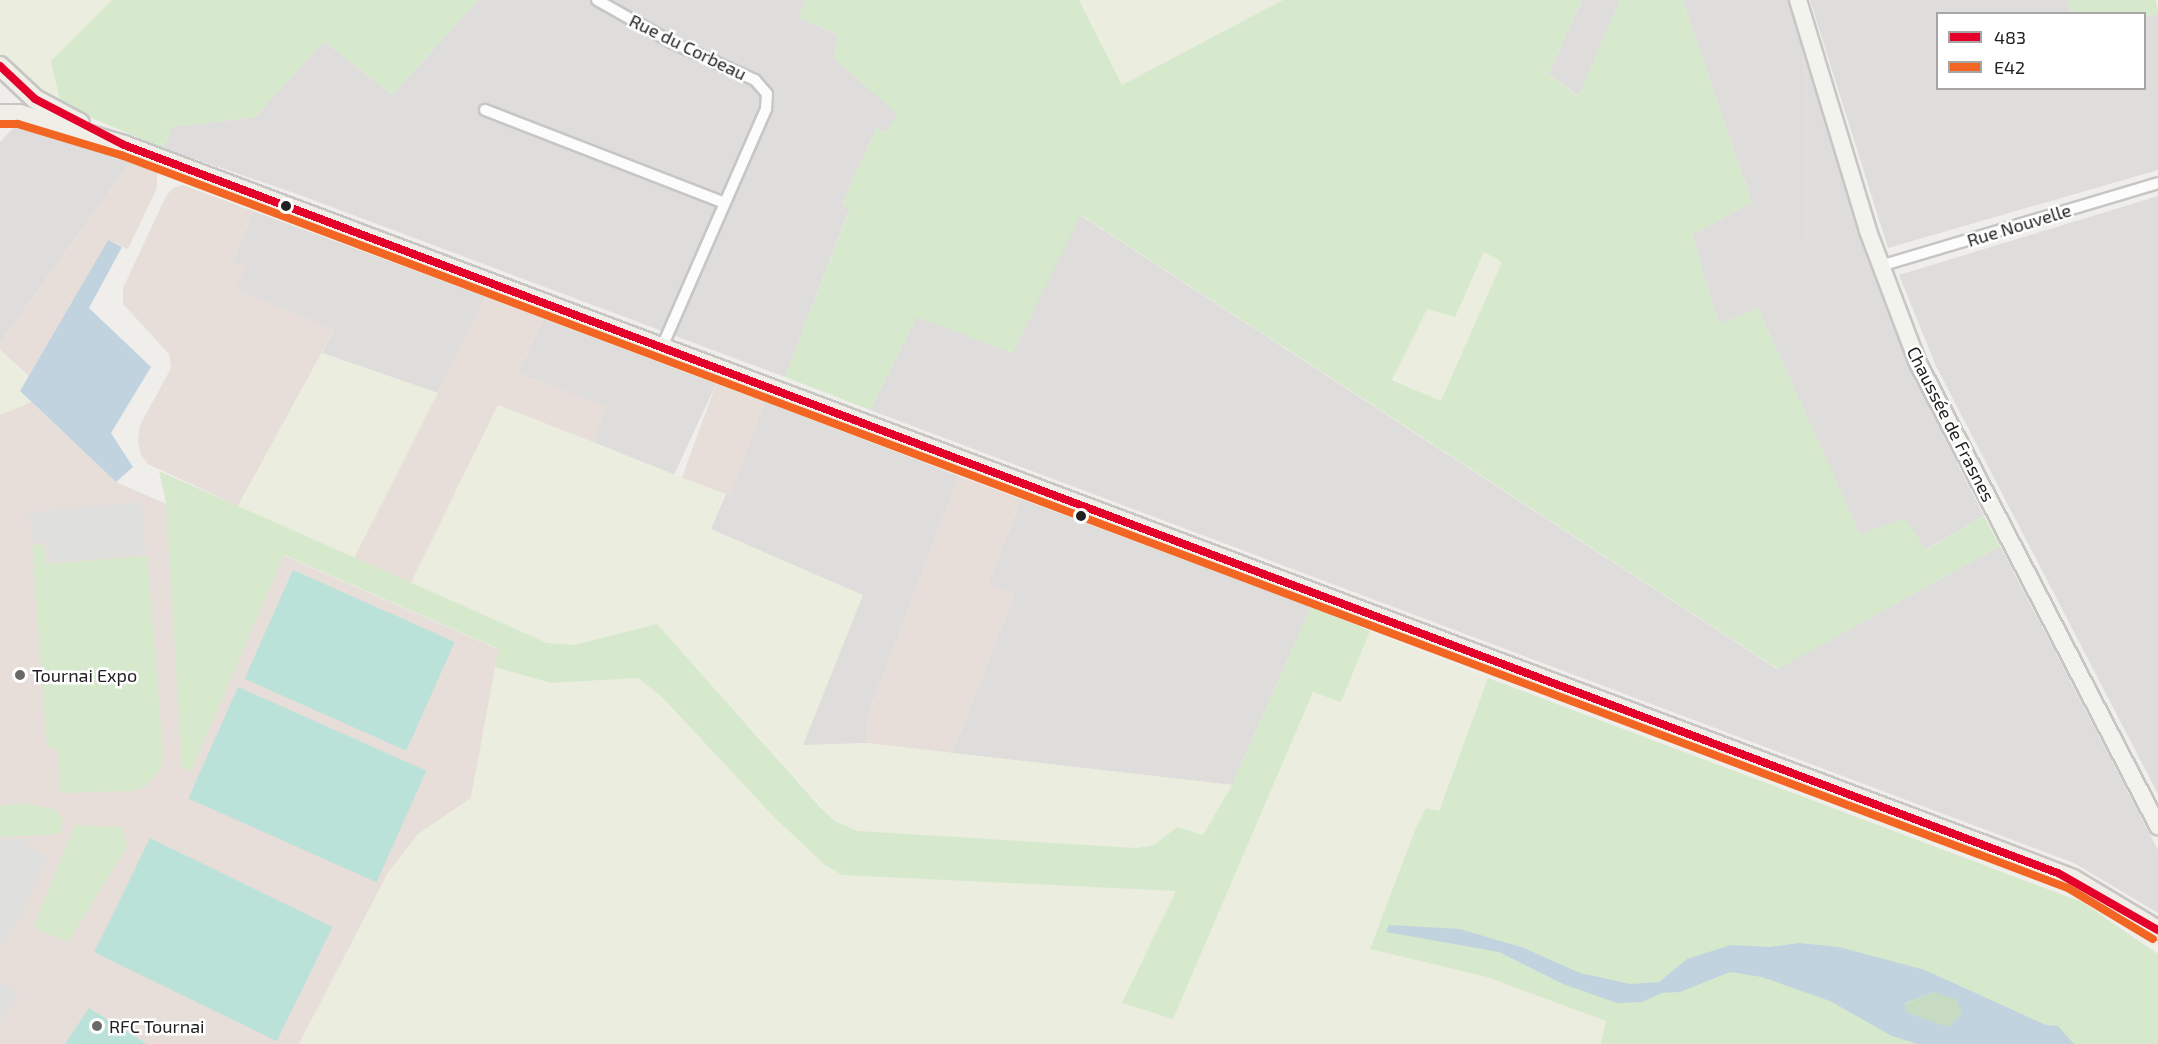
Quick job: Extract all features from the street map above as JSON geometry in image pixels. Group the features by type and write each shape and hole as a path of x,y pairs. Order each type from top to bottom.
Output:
{"main road":[{"name":"Chaussée de Frasnes","path":"1798,0 1880,266 1918,363 2158,826"},
{"path":"0,66 36,99 124,146"},
{"path":"0,114 20,114 124,146 2058,873 2158,930"}],"street":[{"name":"Rue du Corbeau","path":"597,0 673,43 755,80 767,94 766,109 662,347"},
{"path":"485,110 725,203"},
{"name":"Rue Nouvelle","path":"1880,266 2158,183"}],"shaded area":[{"path":"0,0 112,0 51,61 61,105 30,84 0,56"},
{"path":"478,0 807,0 798,17 838,35 834,58 898,114 886,133 877,128 842,204 850,208 785,377 297,194 163,148 172,127 255,117 324,41 392,95"},
{"path":"1079,0 1283,0 1122,85"},
{"path":"1582,0 1620,0 1579,96 1548,74"},
{"path":"1682,0 1789,0 1889,314 1912,373 1984,516 1925,550 1905,519 1860,535 1758,308 1719,325 1692,235 1752,202"},
{"path":"1803,0 1808,0 1808,240 1803,240"},
{"path":"1810,0 2067,0 2071,12 1936,12 1936,90 2146,90 2146,17 2158,13 2158,170 1888,248"},
{"path":"18,123 131,161 0,343 0,142"},
{"path":"131,161 157,170 157,188 128,249 108,240 29,376 0,350 0,343"},
{"path":"183,185 253,211 233,262 247,267 236,290 334,330 238,506 148,464 141,455 138,440 140,425 171,368 169,354 123,304 123,288 166,196 173,188"},
{"path":"2158,196 2158,794 1936,366 1899,275"},
{"path":"253,211 486,297 438,393 322,353 334,330 236,290 233,262"},
{"path":"1080,215 1777,669 2000,546 2158,850 2158,913 2074,863 870,410 917,316 1012,353"},
{"path":"108,240 122,247 89,308 151,367 111,433 133,467 116,482 20,391"},
{"path":"1485,252 1502,262 1441,402 1394,378 1427,308 1454,316"},
{"path":"486,297 544,319 518,373 607,407 593,442 498,405 411,583 354,558"},
{"path":"544,319 716,384 674,475 593,442 606,407 518,373"},
{"path":"0,350 29,377 20,391 31,402 0,415"},
{"path":"322,353 438,393 354,558 238,506"},
{"path":"1907,356 2099,722 2094,725 1909,368"},
{"path":"716,384 765,402 731,496 682,478"},
{"path":"31,402 116,482 500,650 471,798 419,834 388,873 299,1044 0,1044 0,415"},
{"path":"765,402 959,476 868,715 866,743 802,746 711,529"},
{"path":"498,405 724,494 711,529 863,595 803,745 866,743 1232,785 1203,835 1177,827 1154,845 1137,848 858,831 836,822 657,624 574,645 547,643 411,583"},
{"path":"959,476 1021,499 988,585 1014,595 952,753 866,743 868,715"},
{"path":"1021,499 1311,607 1232,785 952,753 1014,595 988,585"},
{"path":"141,502 146,554 50,563 48,542 32,543 29,512"},
{"path":"293,570 455,642 406,751 245,679"},
{"path":"1370,631 1488,678 1438,811 1426,809 1415,830 1370,949 1487,977 1607,1021 1601,1044 299,1044 388,873 418,834 471,798 495,667 551,683 638,678 662,697 775,818 825,865 842,875 1176,891 1157,934 1173,1018 1313,692 1341,701"},
{"path":"238,687 426,771 377,882 188,798"},
{"path":"27,838 28,846 47,856 22,914 0,947 0,840"},
{"path":"150,838 332,927 277,1041 94,952"},
{"path":"1389,925 1460,929 1524,948 1580,973 1631,984 1659,982 1687,959 1731,945 1770,947 1799,943 1839,947 1925,970 2046,1025 2058,1026 2074,1044 1918,1044 1892,1036 1830,1001 1762,977 1730,972 1680,992 1662,993 1642,1002 1617,1003 1563,984 1499,952 1386,932","holes":["1935,992 1957,1000 1962,1015 1948,1027 1907,1013 1905,1003"]},
{"path":"0,981 19,994 0,1023"},
{"name":"RFC Tournai","path":"89,1008 147,1044 65,1044"}],"green space":[{"path":"112,0 478,0 392,95 324,41 255,117 172,127 163,148 61,105 51,61"},
{"path":"807,0 1079,0 1122,85 1283,0 1582,0 1548,74 1578,96 1620,0 1682,0 1752,202 1692,235 1719,324 1758,308 1860,534 1905,519 1926,550 1984,516 2000,546 1778,669 1081,215 1012,353 917,317 870,410 785,377 850,209 842,204 877,128 886,133 897,114 834,58 838,35 798,17","holes":["1484,252 1502,262 1441,401 1392,380 1427,309 1455,317"]},
{"path":"2067,0 2156,0 2158,13 2146,17 2146,12 2071,12"},
{"path":"159,471 547,643 574,645 657,624 820,807 836,822 858,831 1137,848 1154,845 1177,827 1203,835 1232,785 1311,607 1370,631 1341,702 1313,692 1173,1019 1122,1003 1176,891 842,875 825,865 775,818 662,697 638,678 551,683 495,667 499,649 284,555 191,771 182,767 166,502"},
{"path":"44,544 46,564 147,556 163,751 162,766 146,786 133,791 60,793 58,748 47,748 32,545"},
{"path":"1488,678 2082,902 2158,954 2158,1044 1601,1044 1606,1021 1487,977 1370,949 1415,830 1426,808 1439,811"},
{"path":"23,803 57,810 63,820 60,834 0,837 0,806"},
{"path":"75,825 122,827 127,847 68,942 33,928"},
{"path":"1935,992 1957,999 1962,1015 1948,1027 1907,1014 1905,1004"}],"transit line":[{"name":"483","path":"0,66 35,99 124,145 2058,873 2158,930"},
{"name":"E42","path":"0,124 18,124 121,155 2068,888 2153,939"}],"place":[{"name":"Tournai Expo","path":"20,675"},
{"name":"RFC Tournai","path":"97,1026"}]}
